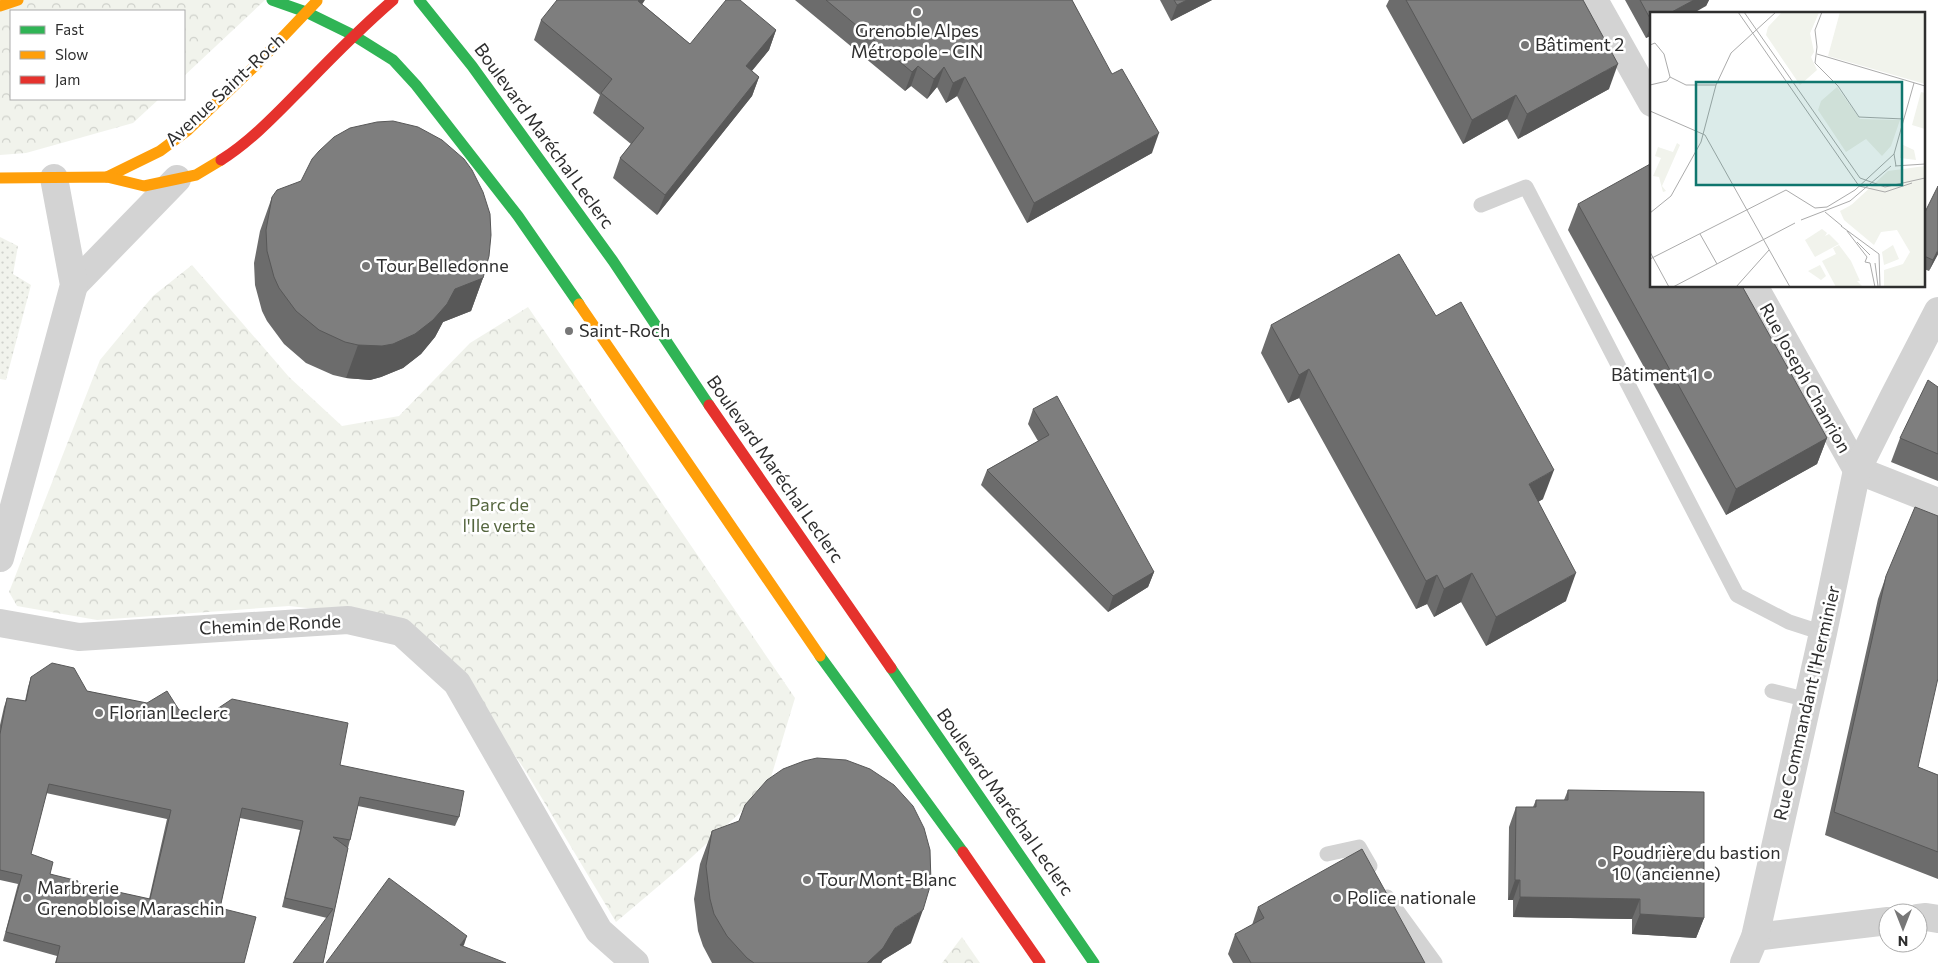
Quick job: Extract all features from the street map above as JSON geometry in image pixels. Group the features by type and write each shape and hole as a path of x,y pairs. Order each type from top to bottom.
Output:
{"main road":[{"path":"0,6 18,0"},
{"path":"272,0 306,12 353,35 393,60 410,79 518,216 805,634 980,876 1040,963"},
{"name":"Avenue Saint-Roch","path":"107,176 160,151 188,130 258,63 318,0"},
{"path":"0,178 107,176 144,186 196,175 234,152 283,107 353,35 392,0"},
{"name":"Boulevard Maréchal Leclerc","path":"419,0 472,66 613,261 702,395 1094,963"}],"street":[{"path":"1594,0 1650,99"},
{"path":"0,558 74,285 54,178"},
{"path":"74,285 177,179"},
{"name":"Rue Joseph Chanrion","path":"1755,288 1857,470"},
{"name":"Rue Commandant l'Herminier","path":"1744,963 1754,937 1823,632 1857,470 1938,311"},
{"path":"1857,470 1938,502"},
{"name":"Chemin de Ronde","path":"0,623 79,636 348,620 401,632 457,683 599,931 635,963"},
{"path":"1754,937 1878,923"}],"lane":[{"path":"1481,205 1526,187 1737,595 1789,622 1823,632"},
{"path":"1772,691 1808,700"},
{"path":"1328,854 1359,847 1394,908 1434,963"}],"green space":[{"path":"0,0 265,0 185,75 185,10 10,10 10,100 158,100 133,123 26,153 0,155"},
{"path":"0,237 18,246 13,274 31,285 6,380 0,379"},
{"name":"Parc de l'Ile verte","path":"192,265 289,377 342,426 399,416 470,343 528,307 795,698 768,787 681,867 616,922 525,770 438,645 397,618 289,606 97,620 17,606 9,592 100,360 153,296"},
{"path":"962,937 980,963 942,963"}],"building":[{"path":"557,0 639,0 690,44 726,0 740,0 776,30 746,66 759,77 665,195 620,158 644,128 601,93 612,79 541,20"},
{"path":"826,0 1072,0 1112,74 1122,69 1159,133 1034,203 965,77 953,83 944,67 934,79 918,66 912,72"},
{"path":"1174,0 1187,0 1177,5"},
{"name":"Bâtiment 2","path":"1406,0 1583,0 1618,64 1527,114 1516,95 1472,120"},
{"path":"1640,0 1694,0 1672,12 1650,12 1650,18"},
{"name":"Tour Belledonne","path":"393,121 418,127 442,140 464,159 472,170 483,192 490,214 489,256 483,278 455,289 447,304 433,320 415,334 393,344 382,346 358,345 345,342 319,330 296,311 279,288 274,277 267,251 266,230 272,197 277,190 301,181 312,159 334,137 350,128 377,122"},
{"name":"Bâtiment 1","path":"1650,164 1650,288 1743,288 1827,438 1736,489 1578,204"},
{"path":"1938,186 1938,250 1933,260 1926,257 1926,210"},
{"path":"1399,254 1436,316 1461,302 1554,470 1529,484 1576,573 1496,617 1472,573 1444,589 1437,575 1426,581 1309,369 1299,375 1271,325"},
{"path":"1928,380 1938,387 1938,454 1900,438"},
{"path":"1057,396 1154,572 1113,596 987,470 1049,435 1033,409"},
{"path":"1915,507 1938,516 1938,678 1918,767 1938,775 1938,852 1834,812 1886,576"},
{"path":"52,663 74,668 87,691 147,703 167,691 179,710 208,715 232,699 348,723 340,765 464,791 459,817 360,797 350,840 333,837 348,848 323,963 293,963 333,909 285,898 303,821 242,808 220,908 256,917 244,963 56,963 60,946 6,932 22,875 0,870 0,734 7,698 26,701 31,677","holes":["49,784 171,810 150,899 77,883 78,881 50,874 53,862 31,854"]},
{"name":"Tour Mont-Blanc","path":"817,758 846,760 870,769 894,785 913,806 924,828 930,850 931,883 923,910 895,928 883,948 867,963 754,963 727,936 714,914 706,866 712,831 739,821 745,805 767,780 783,769"},
{"name":"Poudrière du bastion 10 (ancienne)","path":"1568,790 1704,792 1704,918 1640,914 1640,899 1520,897 1520,880 1515,880 1516,807 1536,807 1536,800 1568,800"},
{"name":"Police nationale","path":"1362,849 1425,963 1251,963 1235,934 1264,918 1258,907"},
{"path":"389,878 467,936 460,945 506,963 326,963"}],"traffic: fast":[{"path":"272,0 306,12 353,35 393,60 416,85 518,216 579,304"},
{"path":"419,0 472,66 613,261 709,405"},
{"path":"820,656 963,852"},
{"path":"891,668 1094,963"}],"traffic: slow":[{"path":"0,6 18,0"},
{"path":"107,177 160,151 188,130 258,63 317,1"},
{"path":"0,178 107,177 144,186 196,175 221,160"},
{"path":"579,304 820,656"}],"traffic: jam":[{"path":"221,160 266,124 349,40 393,0"},
{"path":"709,405 891,668"},
{"path":"963,852 1040,963"}],"place":[{"name":"Grenoble Alpes Métropole - CIN","path":"917,12"},
{"name":"Bâtiment 2","path":"1525,45"},
{"name":"Tour Belledonne","path":"366,266"},
{"name":"Saint-Roch","path":"569,331"},
{"name":"Bâtiment 1","path":"1708,375"},
{"name":"Florian Leclerc","path":"99,713"},
{"name":"Poudrière du bastion 10 (ancienne)","path":"1602,863"},
{"name":"Tour Mont-Blanc","path":"807,880"},
{"name":"Marbrerie Grenobloise Maraschin","path":"27,898"},
{"name":"Police nationale","path":"1337,898"}]}
